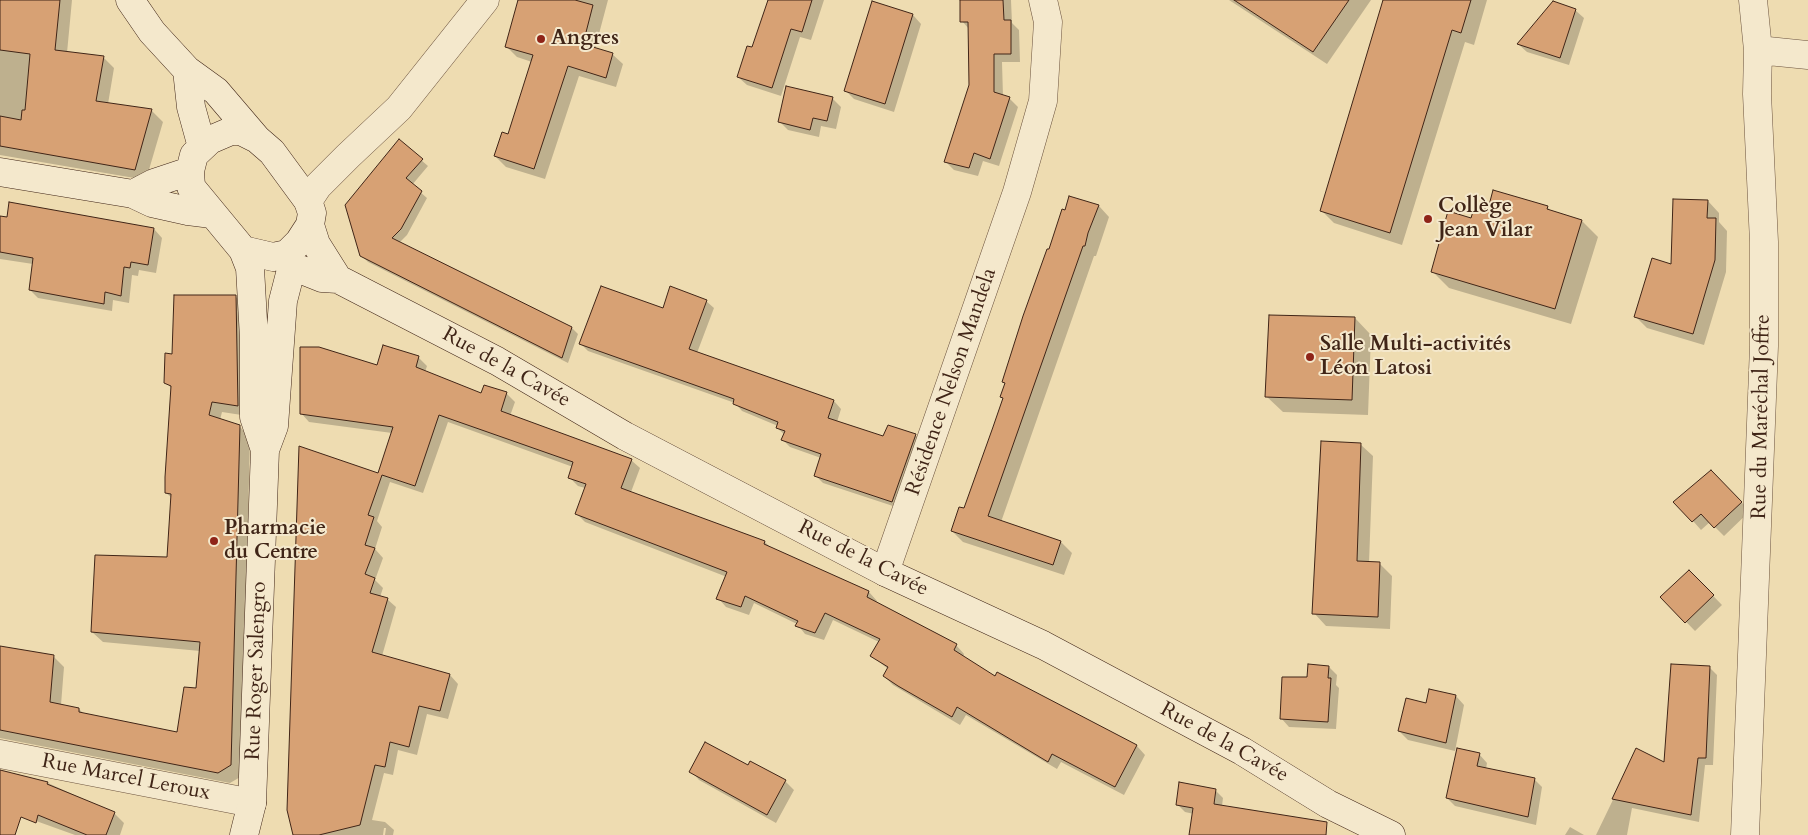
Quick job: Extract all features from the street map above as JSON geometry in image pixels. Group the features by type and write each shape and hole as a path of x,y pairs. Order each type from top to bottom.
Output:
{"street":[{"path":"130,0 152,32 187,70 216,90 257,139 272,152 309,213"},
{"path":"257,139 241,131 231,131 210,140 194,155 190,171 191,187 243,250 289,260 299,242 318,186 399,108 485,0"},
{"name":"Résidence Nelson Mandela","path":"885,572 1017,192 1043,101 1048,22 1043,0"},
{"name":"Rue du Maréchal Joffre","path":"1745,835 1764,346 1764,242 1757,94 1758,50 1753,0"},
{"path":"1758,50 1808,55"},
{"path":"187,70 191,107 202,147"},
{"path":"133,194 154,183 190,171"},
{"path":"0,172 133,194 161,205 212,214"},
{"name":"Rue de la Cavée","path":"309,213 316,244 338,278"},
{"name":"Rue Roger Salengro","path":"243,250 250,268 254,338 254,417 264,450 252,802 244,835"},
{"name":"Rue de la Cavée","path":"289,260 322,278 338,278 497,361 625,436 885,572 1044,645 1242,751 1328,804 1391,835"},
{"name":"Rue Roger Salengro","path":"264,450 274,426 283,301 289,260"},
{"name":"Rue Marcel Leroux","path":"0,754 252,802"},
{"name":"Rue Roger Salengro","path":"252,802 261,835"}],"building":[{"path":"0,0 60,0 55,50 104,56 96,101 152,109 135,170 0,146 0,116 21,120 22,110 25,110 30,54 0,50"},
{"path":"518,0 575,0 593,5 583,44 613,53 606,78 568,66 534,169 494,156 502,132 508,134 533,55 505,47"},
{"path":"768,0 812,0 802,32 791,29 772,88 737,77 747,46 752,47"},
{"path":"960,0 1003,0 1004,20 1011,20 1011,54 994,54 994,92 1010,97 990,159 974,153 969,168 944,162 969,85 968,22 960,22"},
{"path":"1234,0 1349,0 1313,52"},
{"path":"1383,0 1471,0 1461,33 1452,30 1390,233 1320,211"},
{"path":"872,1 913,14 885,104 844,91"},
{"path":"1553,1 1576,9 1560,58 1517,44"},
{"path":"786,86 833,97 827,121 813,118 810,130 778,122"},
{"path":"399,139 423,159 406,178 422,191 401,229 392,238 572,327 562,358 360,256 345,205"},
{"path":"1493,190 1548,206 1547,209 1582,220 1555,309 1431,272 1448,211 1471,218 1475,205 1488,209"},
{"path":"1069,196 1099,205 988,516 1061,541 1053,565 951,531 959,507 964,508 993,427 1003,398 1000,397 1005,383 1002,382 1023,316 1062,209 1065,210"},
{"path":"1673,199 1708,200 1707,218 1716,218 1715,260 1693,334 1634,317 1652,258 1671,264"},
{"path":"9,202 154,228 148,265 131,262 130,268 124,267 121,296 105,292 104,304 29,290 33,258 0,252 0,216 7,217"},
{"path":"601,286 663,308 670,286 707,300 689,349 834,400 828,418 883,436 888,425 916,434 892,502 814,476 821,454 781,440 785,431 776,428 778,422 733,404 734,399 579,344"},
{"path":"174,295 236,295 238,406 212,402 209,415 240,425 231,765 218,773 0,730 0,646 54,655 50,702 79,708 79,712 177,732 184,687 196,688 200,642 91,632 95,555 167,557 171,494 165,493 165,477 171,386 164,383 165,353 172,354"},
{"name":"Salle Multi-activités Léon Latosi","path":"1269,315 1355,317 1352,400 1265,397"},
{"path":"383,345 419,356 416,367 481,393 484,385 507,392 501,411 632,459 621,488 765,541 764,544 869,591 867,597 957,644 954,650 995,676 997,672 1137,745 1115,787 1052,754 1048,762 957,707 952,717 898,686 883,676 888,667 870,656 880,639 825,613 815,633 795,626 798,621 745,596 741,607 716,599 727,572 575,514 586,484 568,478 573,462 439,415 415,486 382,475 368,515 374,517 365,545 375,548 365,574 375,578 370,593 388,598 372,652 450,674 440,711 419,706 409,747 390,742 385,767 375,765 360,825 319,835 293,835 287,810 299,446 378,473 393,427 300,414 300,347 319,347 377,365"},
{"path":"1321,441 1361,443 1357,561 1380,562 1378,617 1312,614"},
{"path":"1711,470 1742,502 1714,528 1701,514 1692,522 1673,502"},
{"path":"1689,570 1714,595 1685,623 1660,597"},
{"path":"1308,664 1329,666 1328,678 1331,678 1328,722 1280,719 1282,677 1307,677"},
{"path":"1671,664 1710,666 1706,758 1698,758 1691,815 1612,799 1636,748 1664,762"},
{"path":"1429,689 1456,695 1446,743 1398,731 1406,698 1426,703"},
{"path":"705,742 748,765 750,761 786,780 767,815 689,772"},
{"path":"1457,748 1480,753 1477,766 1535,778 1528,817 1446,798"},
{"path":"0,770 48,782 47,784 115,812 106,835 87,835 38,815 36,823 21,817 15,835 0,835"},
{"path":"1179,782 1216,789 1214,804 1327,822 1326,835 1189,835 1193,808 1176,805"}],"place":[{"name":"Angres","path":"541,39"},
{"name":"Collège Jean Vilar","path":"1428,219"},
{"name":"Salle Multi-activités Léon Latosi","path":"1310,357"},
{"name":"Pharmacie du Centre","path":"214,541"}]}
